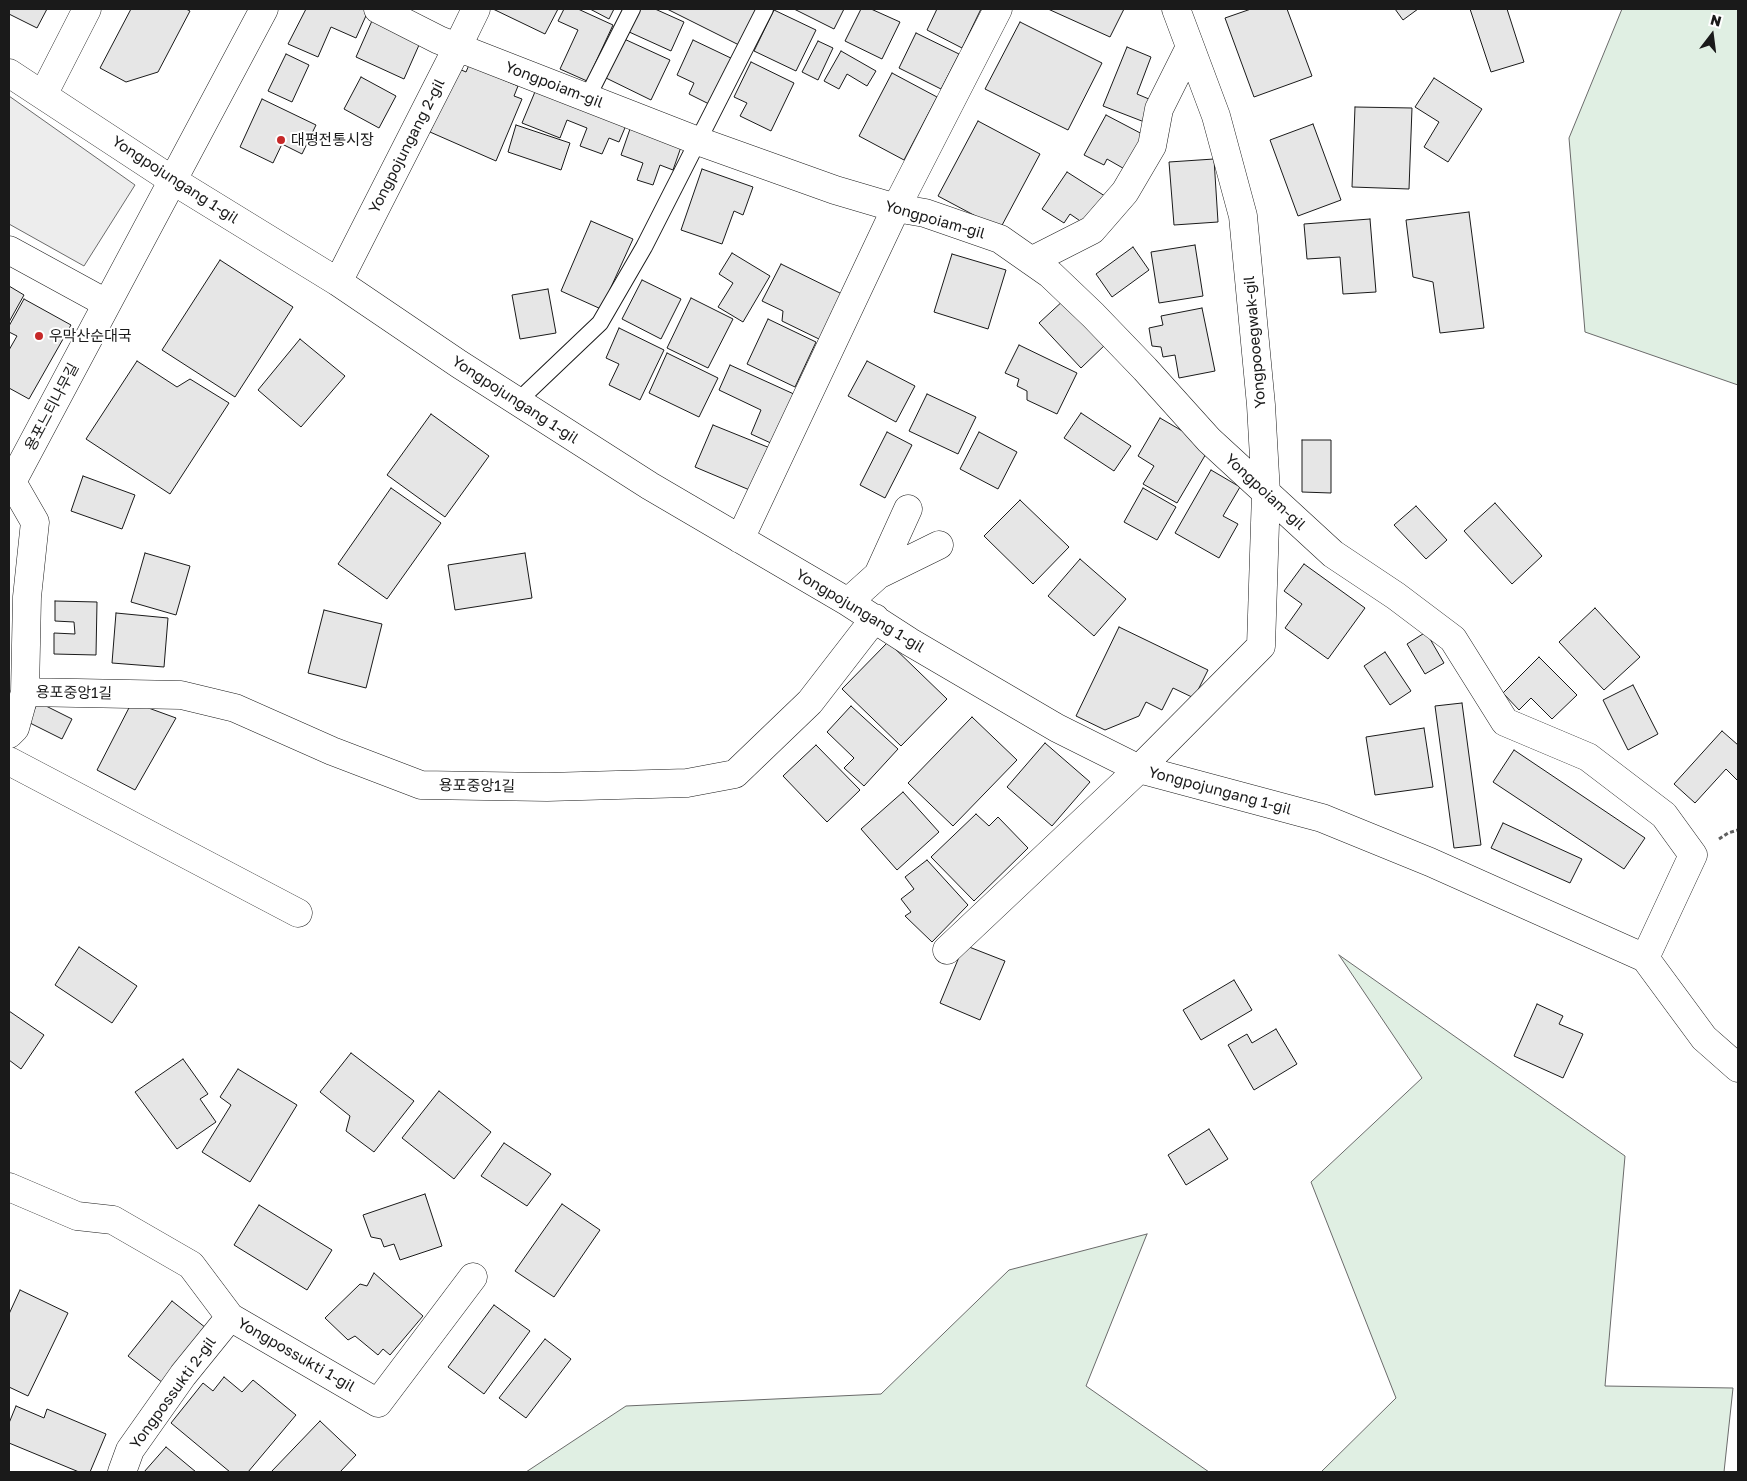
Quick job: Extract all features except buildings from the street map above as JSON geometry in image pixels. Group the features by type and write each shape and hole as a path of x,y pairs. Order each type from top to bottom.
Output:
{"street":[{"path":"43,94 87,9"},
{"name":"용포느티나무길","path":"9,734 15,728 25,692 27,597 35,522 12,482 264,9"},
{"name":"Yongpoiam-gil","path":"378,9 448,44 698,141 835,190 896,208 925,213 1000,239 1050,274 1092,315 1209,440 1333,554 1396,596 1453,639 1506,722 1588,757 1664,815 1693,855 1646,958"},
{"name":"Yongpojungang 2-gil","path":"338,282 448,44 476,9"},
{"path":"740,539 896,208 998,9"},
{"name":"Yongpooegwak-gil","path":"1139,769 1261,646 1266,493 1261,406 1243,216 1216,116 1176,9"},
{"path":"1031,261 1092,230 1125,192 1152,146 1159,109 1190,47"},
{"name":"Yongpojungang 1-gil","path":"9,73 172,180 338,282 517,402 650,486 875,618 910,642 1058,728 1139,769 1322,818 1430,862 1646,958"},
{"path":"9,250 106,303"},
{"path":"878,575 908,509"},
{"path":"848,602 878,575 939,545"},
{"name":"용포중앙1길","path":"25,692 181,695 235,708 332,751 421,785 547,787 687,783 735,774 810,702 875,618"},
{"path":"9,760 298,913"},
{"path":"947,950 1139,769"},
{"path":"1646,958 1704,1038 1738,1068"},
{"name":"Yongpossukti 1-gil","path":"9,1187 76,1216 113,1220 191,1265 230,1317 378,1403 473,1277"},
{"name":"Yongpossukti 2-gil","path":"122,1472 130,1450 183,1376 230,1317"}],"lane":[{"path":"587,98 632,9"},
{"path":"517,402 600,323 644,247 765,9"}],"green space":[{"path":"1622,9 1738,9 1738,385 1585,332 1569,138"},
{"path":"1339,955 1625,1156 1605,1386 1733,1388 1724,1472 1321,1472 1396,1398 1311,1182 1422,1078"},
{"path":"1147,1234 1086,1386 1209,1472 526,1472 626,1406 881,1394 1009,1270"}],"shaded area":[{"path":"9,96 135,185 84,266 9,224"}],"place":[{"name":"대평전통시장","path":"281,140"},
{"name":"우막산순대국","path":"39,336"}]}
